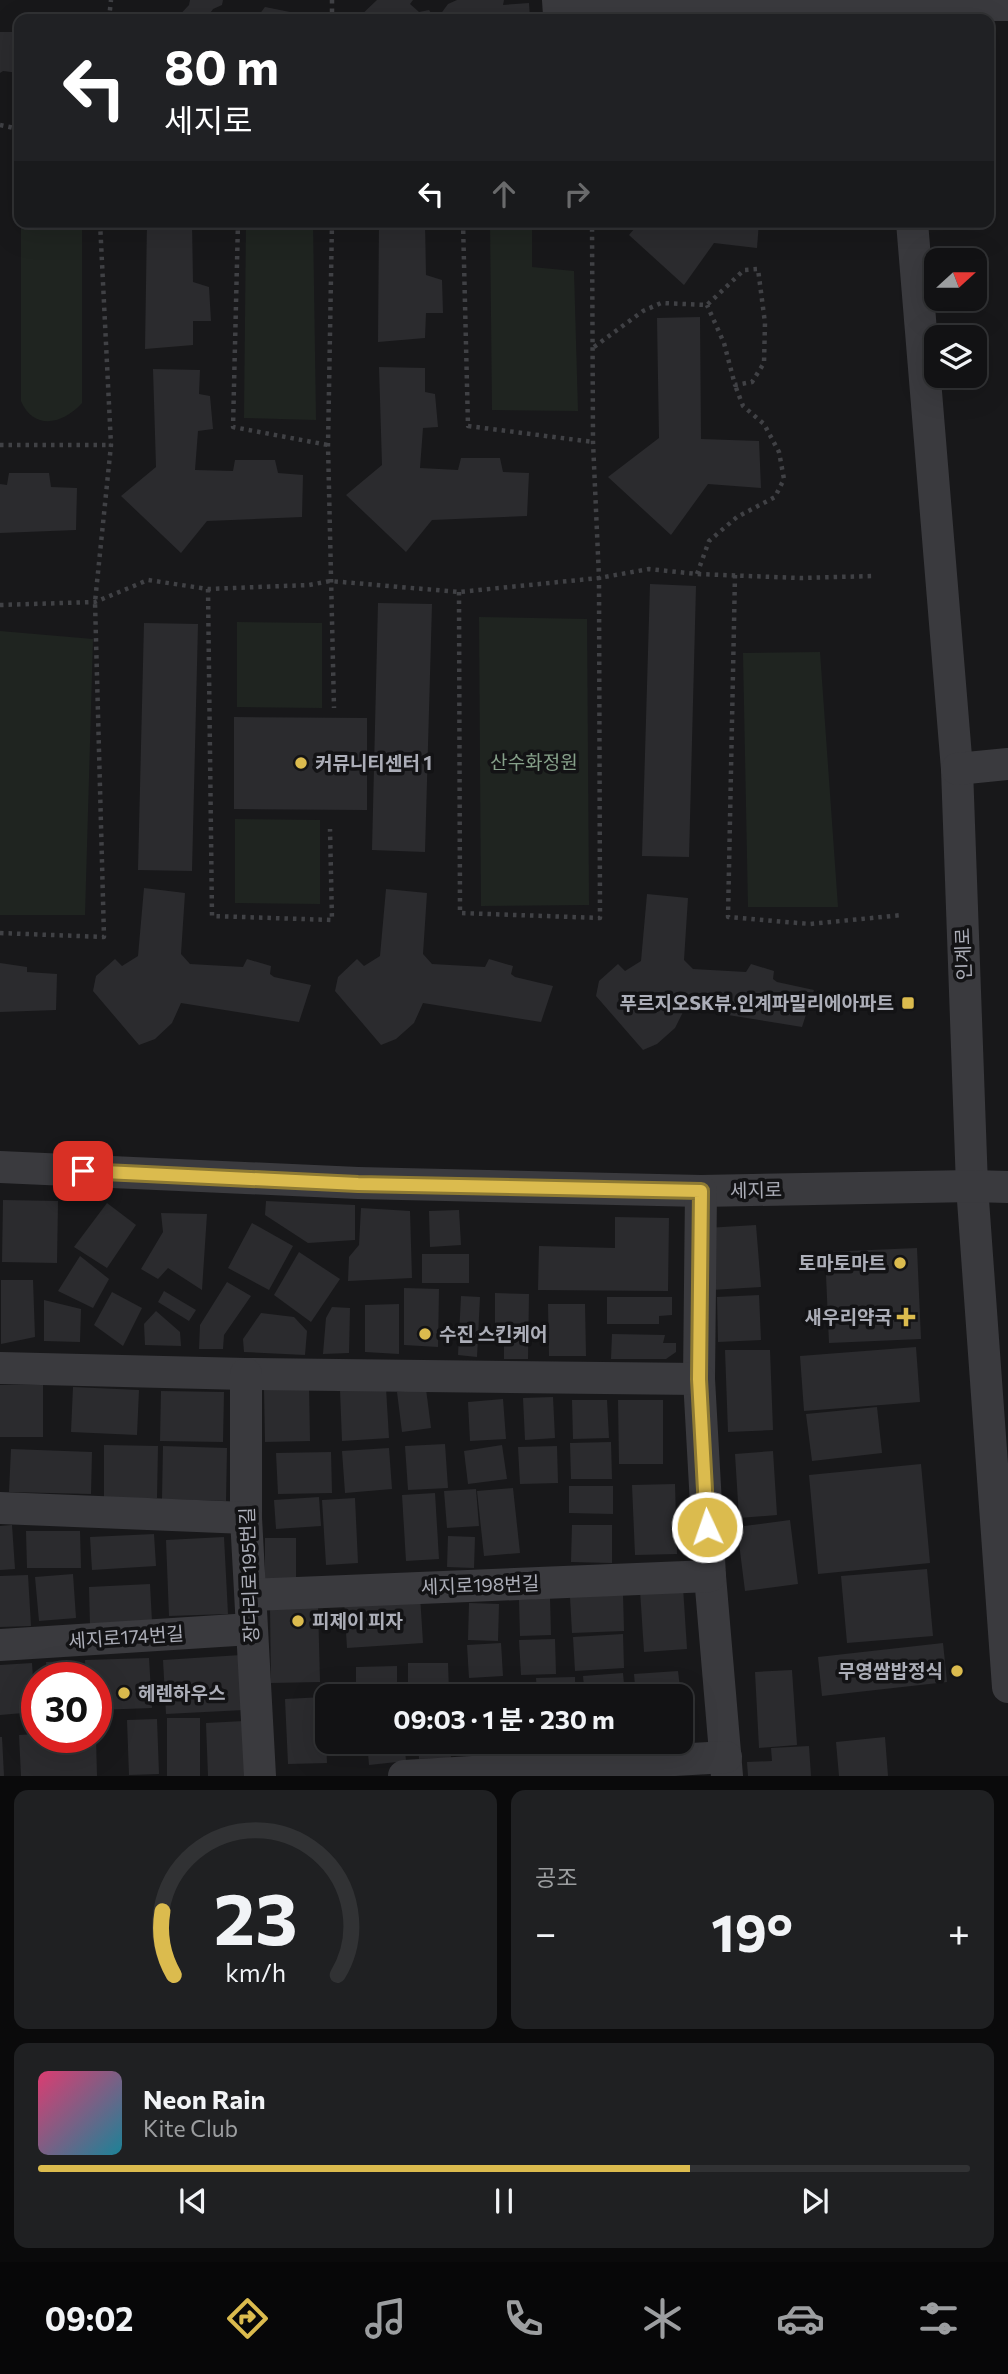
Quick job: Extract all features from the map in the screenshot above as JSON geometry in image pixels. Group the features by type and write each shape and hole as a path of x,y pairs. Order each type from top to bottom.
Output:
{"street":[{"path":"558,11 1008,5"},
{"name":"인계로","path":"912,228 957,769 972,1185 1008,1687"},
{"path":"957,769 1008,764"},
{"name":"세지로","path":"0,1167 358,1184 701,1191 972,1185 1008,1187"},
{"path":"404,1776 726,1766 710,1576 699,1379 701,1191"},
{"path":"0,1368 246,1374 699,1379"},
{"name":"장다리로195번길","path":"246,1374 246,1518 260,1776"},
{"path":"0,1508 246,1518"},
{"name":"세지로198번길","path":"251,1595 710,1576"},
{"name":"세지로174번길","path":"0,1645 251,1629"}],"path":[{"path":"0,933 104,937 95,602 111,445 100,228"},
{"path":"238,228 233,427 328,445"},
{"path":"332,228 328,445 334,708"},
{"path":"463,228 468,426 593,442"},
{"path":"459,592 460,913 600,918 592,228"},
{"path":"594,347 643,312 661,303 707,305 744,270 758,270 765,323 764,363 752,382 735,385"},
{"path":"697,574 709,541 737,517 775,497 783,479 779,452 764,424 743,406 724,343 707,305"},
{"path":"0,445 111,445"},
{"path":"0,605 95,602 148,580 208,589 309,585 330,581 459,592 598,578 649,569 697,574 800,578 874,576"},
{"path":"735,575 728,917 810,924 902,915"},
{"path":"208,589 212,916 332,920 330,829"}],"green space":[{"path":"21,228 82,228 82,403 66,416 49,421 33,417 21,401"},
{"path":"246,228 313,228 316,420 244,418"},
{"path":"490,228 532,228 532,267 574,271 578,411 492,410"},
{"name":"산수화정원","path":"479,617 587,619 589,905 481,906"},
{"path":"237,622 322,623 322,708 237,707"},
{"path":"0,631 93,639 85,915 0,915"},
{"path":"820,652 838,907 748,907 743,653"},
{"path":"235,819 320,820 320,904 235,903"}],"building":[{"path":"190,0 223,0 222,5 210,14 181,14"},
{"path":"377,0 413,0 410,4 419,12 429,10 432,14 362,14"},
{"path":"457,0 504,0 503,5 529,3 530,14 441,14 448,4"},
{"path":"265,7 300,14 260,14"},
{"path":"0,32 14,32 14,72 0,73"},
{"path":"147,228 192,228 193,282 209,287 211,321 193,321 193,345 145,349"},
{"path":"379,228 425,228 426,275 442,280 443,313 426,313 425,338 378,342"},
{"path":"635,228 759,228 757,248 714,243 684,285 629,235"},
{"path":"700,317 701,439 759,441 761,488 708,484 671,535 608,477 659,438 657,318"},
{"path":"379,367 425,368 425,392 435,394 438,427 423,428 420,468 458,470 461,458 500,458 503,472 529,473 527,516 432,520 406,552 346,495 382,465"},
{"path":"153,369 200,370 199,394 210,396 213,429 198,431 195,470 233,471 235,460 275,460 278,473 303,475 302,517 207,521 181,553 121,496 156,467"},
{"path":"9,473 49,473 51,487 77,488 76,530 0,533 0,484 7,485"},
{"path":"650,584 696,586 689,857 642,856"},
{"path":"378,603 432,604 425,852 372,850"},
{"path":"144,623 198,624 192,871 138,870"},
{"name":"커뮤니티센터 1","path":"234,717 367,718 367,810 234,809"},
{"path":"144,888 185,893 181,954 190,964 243,967 247,959 271,966 270,974 274,977 311,985 299,1022 181,1003 172,1023 155,1039 139,1045 93,991 96,976 115,959 122,966 138,956"},
{"path":"386,889 427,893 423,954 432,964 485,967 489,959 513,966 511,974 515,977 553,986 541,1022 423,1003 414,1023 396,1039 381,1045 335,991 338,977 357,959 364,966 380,956"},
{"path":"647,894 688,898 684,960 693,969 746,972 751,964 774,971 773,979 777,982 814,990 802,1027 685,1008 675,1028 657,1044 643,1050 596,996 599,981 618,964 625,971 641,961"},
{"path":"0,963 27,967 27,972 57,974 56,1010 0,1012"},
{"path":"3,1200 58,1201 57,1263 2,1262"},
{"path":"266,1201 355,1205 355,1240 308,1243 265,1215"},
{"path":"107,1203 136,1225 107,1268 74,1247"},
{"path":"361,1208 410,1211 412,1278 348,1281 349,1257 359,1245"},
{"path":"459,1210 461,1245 430,1247 429,1211"},
{"path":"161,1213 207,1214 202,1290 168,1268 158,1279 141,1269 163,1232"},
{"path":"615,1217 669,1218 668,1291 538,1290 539,1246 615,1248"},
{"path":"252,1223 293,1246 269,1290 228,1268"},
{"path":"756,1225 761,1287 711,1290 706,1228"},
{"path":"917,1248 921,1339 829,1343 825,1252"},
{"path":"299,1252 340,1279 311,1322 274,1295"},
{"path":"422,1254 469,1254 469,1283 422,1283"},
{"path":"80,1256 109,1279 93,1308 58,1291"},
{"path":"1,1280 33,1280 35,1337 1,1344"},
{"path":"227,1282 251,1296 224,1335 223,1349 199,1349 200,1325"},
{"path":"404,1288 439,1289 438,1347 404,1345"},
{"path":"164,1291 196,1310 189,1321 158,1302"},
{"path":"112,1292 142,1308 123,1346 94,1325"},
{"path":"495,1293 529,1294 528,1359 504,1359 504,1328 495,1327"},
{"path":"759,1295 761,1340 718,1342 717,1297"},
{"path":"461,1296 480,1297 477,1357 458,1355"},
{"path":"607,1297 672,1297 672,1315 659,1316 659,1324 607,1324"},
{"path":"44,1300 81,1309 80,1342 44,1341"},
{"path":"399,1304 399,1354 365,1352 365,1305"},
{"path":"548,1304 585,1304 586,1356 549,1356"},
{"path":"332,1307 350,1308 349,1353 323,1354 326,1318"},
{"path":"156,1311 180,1332 181,1346 145,1345 144,1324"},
{"path":"261,1313 294,1317 307,1331 305,1355 244,1352 243,1339"},
{"path":"612,1334 665,1335 663,1343 676,1343 676,1352 666,1359 611,1359"},
{"path":"916,1347 920,1402 804,1411 800,1356"},
{"path":"725,1350 770,1350 773,1430 728,1432"},
{"path":"0,1385 43,1385 43,1437 0,1437"},
{"path":"73,1387 139,1390 137,1435 71,1432"},
{"path":"309,1387 310,1441 265,1442 264,1388"},
{"path":"386,1388 389,1438 342,1441 340,1390"},
{"path":"426,1389 431,1428 402,1432 397,1392"},
{"path":"161,1391 224,1392 223,1442 160,1441"},
{"path":"553,1397 555,1438 525,1440 523,1398"},
{"path":"503,1399 506,1439 470,1441 468,1402"},
{"path":"572,1400 607,1400 609,1438 573,1439"},
{"path":"618,1400 663,1400 663,1464 619,1464"},
{"path":"877,1407 882,1453 812,1461 806,1414"},
{"path":"611,1442 612,1479 571,1479 570,1443"},
{"path":"445,1444 448,1488 408,1490 405,1446"},
{"path":"104,1445 158,1446 157,1498 104,1498"},
{"path":"502,1445 507,1479 468,1484 464,1451"},
{"path":"163,1446 227,1448 226,1501 162,1499"},
{"path":"557,1446 558,1483 520,1484 518,1447"},
{"path":"389,1448 392,1489 345,1493 342,1451"},
{"path":"11,1449 92,1452 91,1494 9,1492"},
{"path":"773,1451 777,1515 739,1518 735,1454"},
{"path":"331,1452 332,1493 278,1494 276,1453"},
{"path":"921,1464 930,1563 818,1574 809,1475"},
{"path":"675,1484 677,1554 635,1555 632,1485"},
{"path":"569,1486 613,1486 613,1514 569,1513"},
{"path":"513,1488 520,1553 484,1556 477,1491"},
{"path":"476,1489 479,1526 447,1528 444,1491"},
{"path":"435,1493 439,1559 406,1561 402,1495"},
{"path":"319,1497 321,1526 276,1529 274,1500"},
{"path":"355,1498 358,1563 326,1565 322,1500"},
{"path":"790,1520 798,1584 745,1591 737,1527"},
{"path":"12,1525 15,1569 0,1570 0,1526"},
{"path":"572,1525 612,1525 612,1563 571,1562"},
{"path":"26,1531 80,1531 81,1568 27,1568"},
{"path":"154,1534 156,1566 92,1570 90,1537"},
{"path":"448,1536 475,1537 474,1568 447,1567"},
{"path":"224,1537 228,1614 169,1616 166,1540"},
{"path":"265,1538 296,1538 296,1579 265,1579"},
{"path":"927,1569 933,1636 847,1643 841,1576"},
{"path":"73,1574 76,1618 39,1621 35,1577"},
{"path":"28,1575 31,1626 0,1627 0,1576"},
{"path":"150,1584 152,1622 90,1626 89,1587"},
{"path":"683,1587 687,1649 644,1652 640,1590"},
{"path":"420,1595 423,1643 347,1648 344,1600"},
{"path":"623,1595 624,1631 572,1633 570,1597"},
{"path":"550,1598 551,1635 520,1636 519,1600"},
{"path":"469,1603 499,1604 498,1641 468,1640"},
{"path":"318,1605 320,1682 271,1683 270,1606"},
{"path":"623,1634 624,1668 575,1671 573,1637"},
{"path":"555,1639 556,1674 521,1675 519,1640"},
{"path":"501,1643 503,1676 469,1678 467,1645"},
{"path":"943,1643 947,1682 822,1696 818,1657"},
{"path":"241,1655 244,1710 166,1714 163,1660"},
{"name":"헤렌하우스","path":"149,1658 152,1708 112,1709 112,1662 85,1660"},
{"path":"408,1663 448,1663 449,1684 408,1684"},
{"path":"21,1664 21,1713 0,1715 0,1665"},
{"path":"397,1666 397,1684 356,1684 356,1667"},
{"path":"792,1670 797,1745 759,1748 755,1672"},
{"path":"678,1671 680,1684 635,1684 634,1674"},
{"path":"623,1673 624,1684 584,1684 583,1676"},
{"path":"575,1677 575,1684 536,1684 536,1678"},
{"path":"315,1697 315,1754 327,1754 327,1763 288,1764 285,1699"},
{"path":"167,1718 200,1718 200,1776 167,1776"},
{"path":"157,1719 159,1774 129,1775 127,1720"},
{"path":"244,1721 246,1776 208,1776 206,1723"},
{"path":"19,1735 21,1753 96,1753 97,1776 21,1776"},
{"path":"2,1737 4,1776 0,1776"},
{"path":"885,1737 888,1776 839,1776 836,1742"},
{"path":"809,1746 811,1776 748,1776 747,1762 772,1761 771,1748"},
{"path":"368,1754 405,1754 406,1761 369,1765"},
{"path":"419,1754 451,1754 451,1758 419,1759"}],"place":[{"name":"커뮤니티센터 1","path":"301,763"},
{"name":"푸르지오SK뷰.인계파밀리에아파트","path":"908,1003"},
{"name":"토마토마트","path":"900,1263"},
{"name":"새우리약국","path":"906,1317"},
{"name":"수진 스킨케어","path":"425,1334"},
{"name":"피제이 피자","path":"298,1621"},
{"name":"무영쌈밥정식","path":"957,1671"},
{"name":"헤렌하우스","path":"124,1693"}],"route":[{"path":"83,1171 358,1184 701,1191 699,1379 707,1527"}]}
